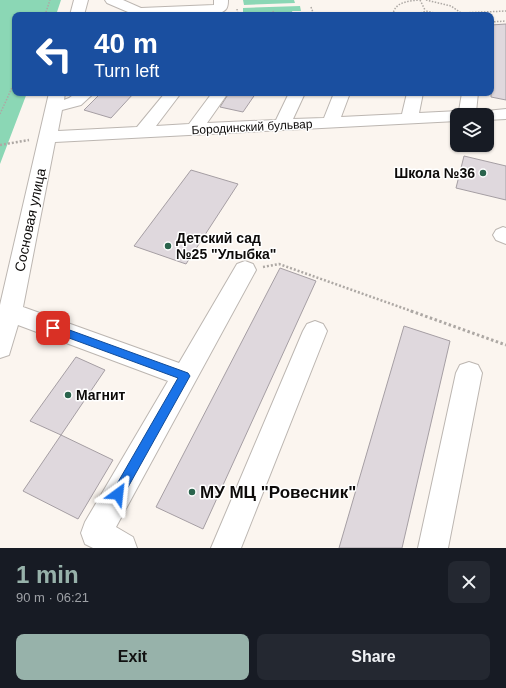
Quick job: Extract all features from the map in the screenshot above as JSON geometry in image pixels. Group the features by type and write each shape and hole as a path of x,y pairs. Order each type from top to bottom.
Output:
{"street":[{"path":"78,12 82,0"},
{"path":"112,0 142,12 219,9 221,7 221,0"},
{"path":"55,100 75,102 82,96"},
{"path":"143,131 171,96"},
{"path":"194,130 218,96"},
{"path":"282,125 296,96"},
{"path":"331,122 341,96"},
{"path":"410,118 414,96"},
{"path":"468,108 470,96"},
{"name":"Сосновая улица","path":"0,347 10,312 55,100"},
{"path":"494,114 506,114"},
{"name":"Бородинский бульвар","path":"47,137 450,116"},
{"path":"114,544 185,376 244,270"},
{"path":"10,312 185,376"},
{"path":"226,548 315,331"},
{"path":"433,548 469,373"}],"path":[{"path":"46,12 50,0"},
{"path":"394,12 396,7 402,3 420,0 426,11"},
{"path":"426,0 446,4 460,12"},
{"path":"312,7 313,12"},
{"path":"492,12 506,11"},
{"path":"418,12 431,12"},
{"path":"494,22 506,21"},
{"path":"0,114 12,88"},
{"path":"0,145 47,137"},
{"path":"244,270 279,264 506,345"}],"green space":[{"path":"0,0 61,0 57,12 12,12 12,96 26,96 0,164"},
{"path":"243,0 294,0 295,3 244,5"},
{"path":"300,6 301,11 243,12 243,8"}],"building":[{"path":"506,24 506,100 491,97 494,96 494,25"},
{"path":"98,96 131,96 111,118 84,110"},
{"path":"227,96 254,96 243,112 220,107"},
{"name":"Школа №36","path":"464,156 506,166 506,200 456,188"},
{"path":"191,170 238,184 186,264 134,246"},
{"path":"280,268 316,281 203,529 156,507"},
{"path":"404,326 450,341 402,548 339,548"},
{"name":"Магнит","path":"76,357 105,370 61,435 30,421"},
{"path":"61,435 113,460 78,519 23,491"}],"place":[{"name":"Школа №36","path":"483,173"},
{"name":"Детский сад №25 \"Улыбка\"","path":"168,246"},
{"name":"Магнит","path":"68,395"},
{"name":"МУ МЦ \"Ровесник\"","path":"192,492"}],"route":[{"path":"53,328 185,376 118,494"}]}
